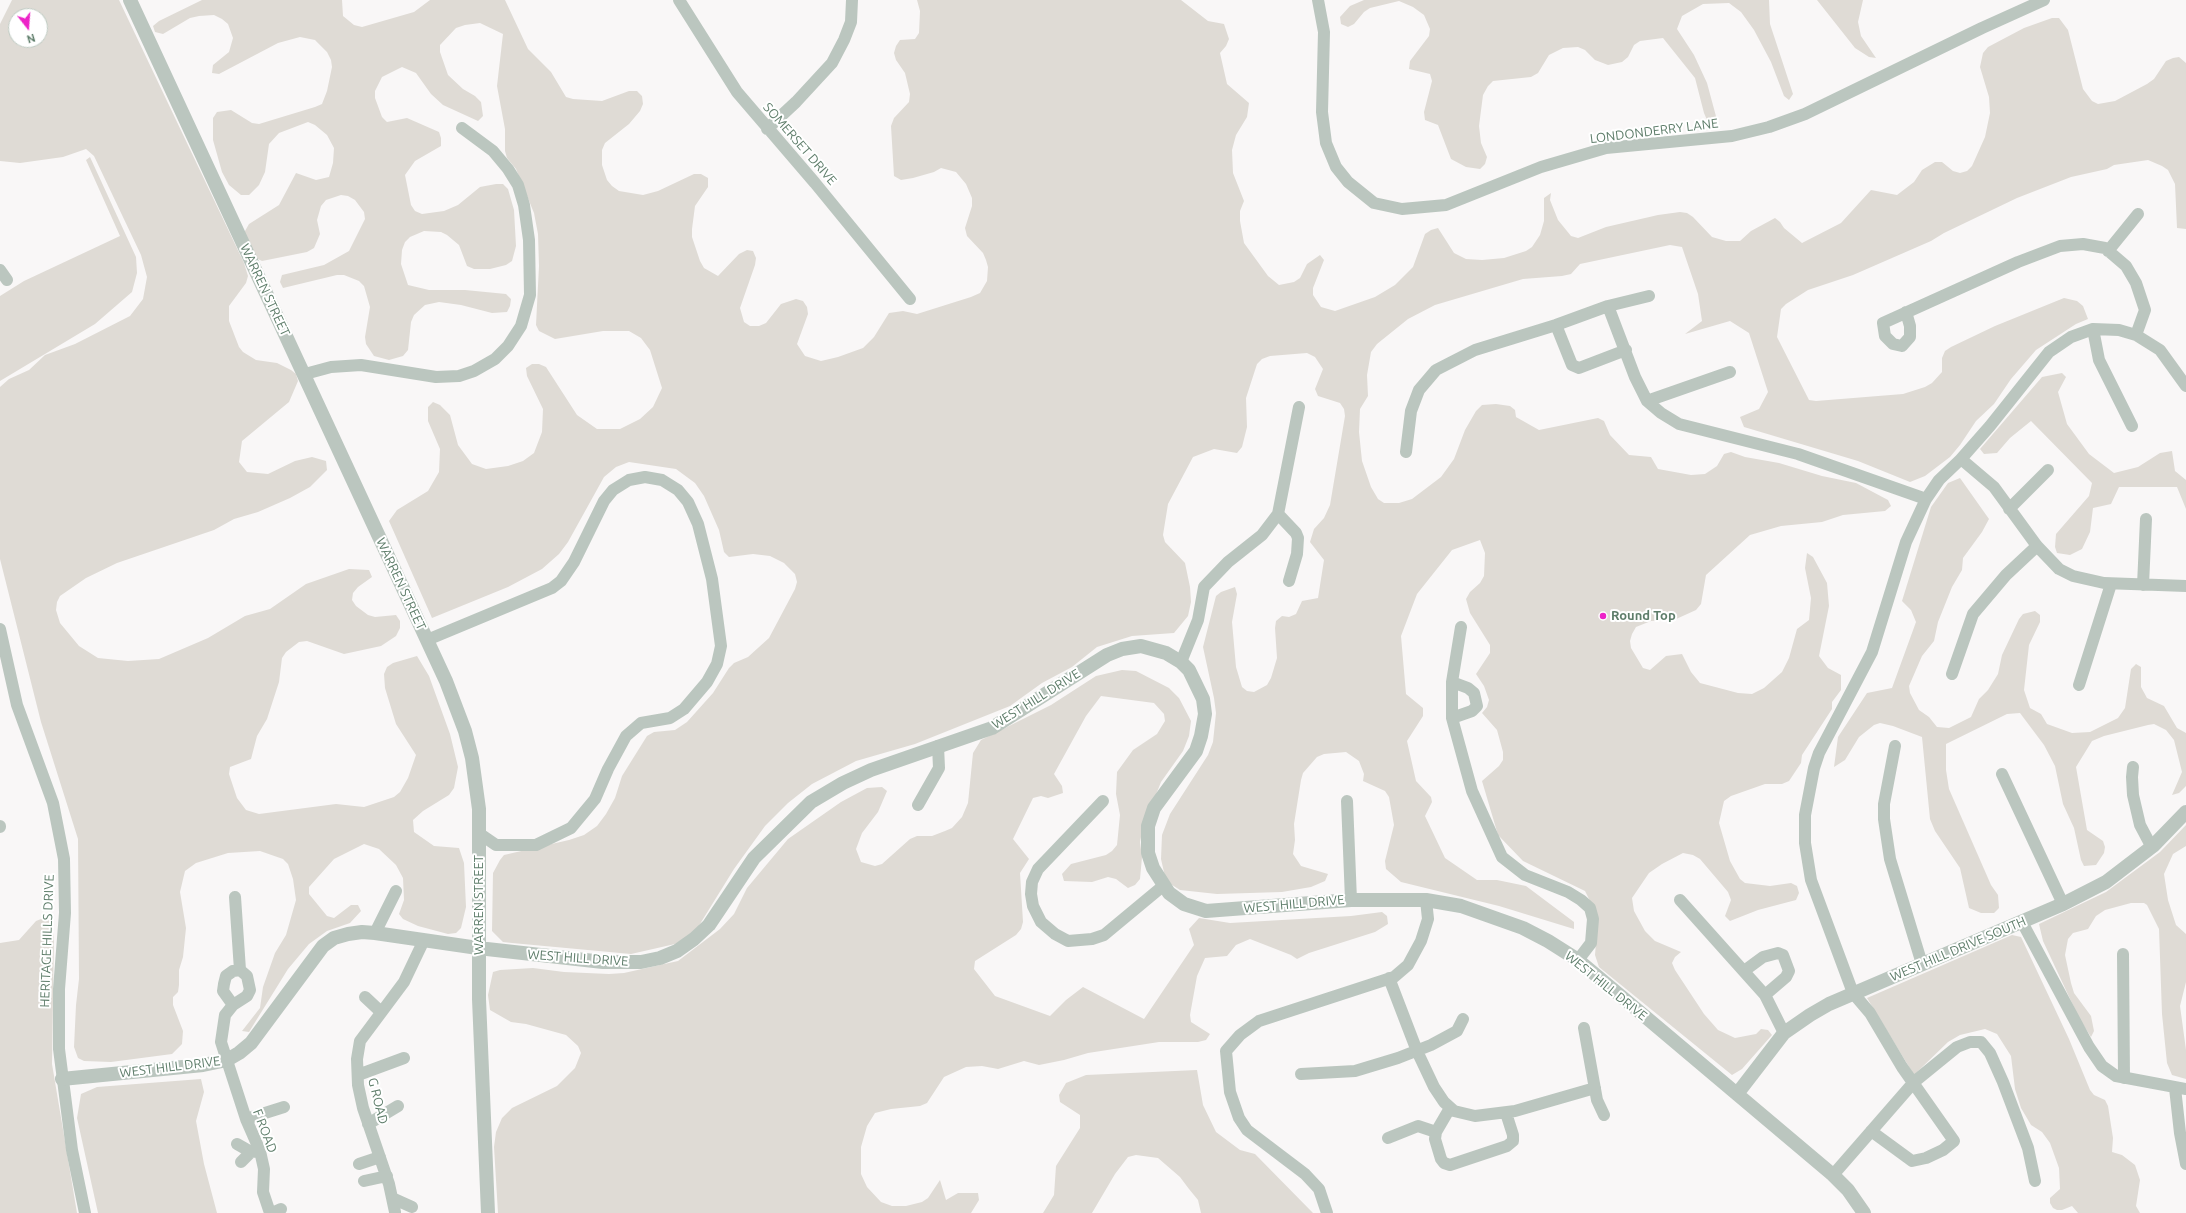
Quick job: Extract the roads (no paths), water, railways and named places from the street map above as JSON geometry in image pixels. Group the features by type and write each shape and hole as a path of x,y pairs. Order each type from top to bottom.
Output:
{"street":[{"name":"WARREN STREET","path":"130,0 305,374 446,681 465,732 476,785 480,834 478,948 488,1213"},
{"name":"SOMERSET DRIVE","path":"679,0 737,92 816,183 910,299"},
{"path":"768,129 796,102 832,63 851,22 852,0"},
{"name":"LONDONDERRY LANE","path":"1318,0 1324,32 1322,112 1326,143 1336,167 1348,182 1374,203 1402,209 1446,205 1541,167 1606,148 1732,136 1769,127 1805,114 1982,28 2044,0"},
{"path":"305,374 331,367 361,365 436,377 459,376 474,371 495,358 508,346 521,326 530,295 529,240 524,205 518,185 508,168 493,151 462,128"},
{"path":"2108,251 2138,214"},
{"path":"1906,312 2018,262 2060,246 2083,244 2105,248 2126,266 2143,300 2145,310 2136,335"},
{"path":"0,270 7,280"},
{"path":"1406,452 1411,411 1419,390 1436,370 1475,350 1556,325 1608,306 1649,296"},
{"path":"1608,306 1635,377 1648,401 1661,413 1679,424 1798,454 1838,466 1926,499"},
{"path":"1556,325 1572,365 1579,368 1626,350"},
{"path":"2093,329 2099,360 2132,426"},
{"path":"1871,1131 1912,1161 1926,1158 1943,1150 1954,1141 1902,1067 1870,1013 1853,993 1811,880 1806,849 1805,815 1814,768 1819,753 1872,652 1906,542 1926,499 1939,480 1961,458 2049,352 2071,337 2093,329 2119,330 2136,335 2160,350 2186,386"},
{"path":"1648,401 1730,372"},
{"path":"1181,662 1198,620 1204,587 1228,562 1262,535 1278,514 1299,407"},
{"path":"1961,458 1994,487 2037,546 2059,569 2073,576 2111,584 2186,586"},
{"path":"2010,509 2048,470"},
{"path":"427,640 552,588 561,582 574,562 604,501 614,490 629,480 645,476 662,480 678,490 688,502 698,524 712,579 721,646 717,664 708,682 684,709 670,718 641,723 626,736 608,769 595,799 571,828 536,845 496,845 480,834"},
{"path":"1278,514 1296,533 1298,538 1298,554 1289,580"},
{"path":"2143,585 2146,519"},
{"path":"1952,674 1973,614 2006,575 2037,546"},
{"path":"2079,685 2111,584"},
{"path":"1461,627 1452,682 1452,718 1472,791 1502,857 1525,875 1568,892 1590,908 1593,919 1591,943 1578,960"},
{"name":"HERITAGE HILLS DRIVE","path":"0,629 18,705 53,803 64,859 65,913 58,1019 62,1079 72,1150 85,1213"},
{"name":"WEST HILL DRIVE","path":"62,1079 203,1065 227,1060 239,1053 255,1039 323,946 334,938 348,934 362,932 375,933 478,948 623,963 660,958 677,951 694,939 709,925 754,858 811,802 843,783 871,770 977,734 998,725 1102,658 1122,649 1141,646 1166,653 1181,662 1195,679 1203,699 1205,714 1202,736 1196,751 1154,808 1148,826 1148,853 1153,868 1163,886 1184,904 1206,911 1351,900 1426,900 1461,906 1523,928 1548,941 1578,960 1833,1175 1848,1190 1864,1213"},
{"path":"1452,682 1468,688 1474,693 1477,706 1472,711 1452,718"},
{"path":"918,805 932,783 939,768 938,746"},
{"path":"1895,746 1884,804 1884,819 1890,859 1922,964"},
{"path":"2133,767 2133,791 2140,825 2149,842 2153,846"},
{"path":"2002,774 2063,904"},
{"path":"1102,801 1038,868 1032,882 1031,894 1033,906 1041,922 1055,934 1068,941 1092,939 1104,934 1163,886"},
{"path":"1347,801 1351,900"},
{"name":"WEST HILL DRIVE SOUTH","path":"1737,1094 1784,1033 1829,1004 2063,904 2106,882 2153,846 2186,812"},
{"path":"375,933 396,891"},
{"path":"235,897 240,970 247,976 250,990 247,996 233,1005 223,992 224,984 226,976 233,971 240,970"},
{"path":"1327,1213 1319,1189 1305,1174 1247,1130 1239,1118 1230,1092 1226,1051 1240,1035 1259,1021 1394,977 1408,964 1421,941 1428,919 1426,900"},
{"path":"1680,900 1765,995 1784,1033"},
{"path":"2022,922 2088,1047 2102,1066 2116,1076 2181,1089 2180,1133 2186,1164"},
{"name":"G ROAD","path":"395,1212 387,1176 368,1124 359,1093 358,1075 360,1041 381,1012 387,994 404,982 424,940"},
{"path":"1744,971 1763,957 1778,953 1783,955 1789,971 1786,977 1765,995"},
{"path":"2123,954 2124,1078"},
{"path":"1389,978 1416,1051 1434,1087 1444,1102 1454,1112 1475,1116 1506,1113 1594,1088"},
{"path":"365,997 381,1012"},
{"name":"F ROAD","path":"233,1005 225,1015 221,1042 227,1060 235,1100 246,1119 255,1152 264,1169 263,1192 274,1212"},
{"path":"1300,1074 1355,1071 1416,1051 1457,1031 1463,1019"},
{"path":"1584,1028 1594,1088 1597,1100 1604,1115"},
{"path":"1833,1175 1914,1082 1957,1047 1970,1042 1981,1042 1990,1053 2003,1082 2028,1148 2035,1181"},
{"path":"358,1075 404,1058"},
{"path":"368,1124 398,1106"},
{"path":"246,1119 284,1107"},
{"path":"1450,1108 1436,1132 1436,1139 1441,1159 1444,1163 1450,1165 1507,1146 1513,1141 1513,1135 1506,1113"},
{"path":"1388,1138 1418,1126 1436,1132"},
{"path":"237,1144 255,1152"},
{"path":"241,1162 255,1152"},
{"path":"359,1164 380,1158"},
{"path":"364,1182 387,1176"},
{"path":"392,1198 412,1207"}],"place":[{"name":"Round Top","path":"1603,616"}]}
